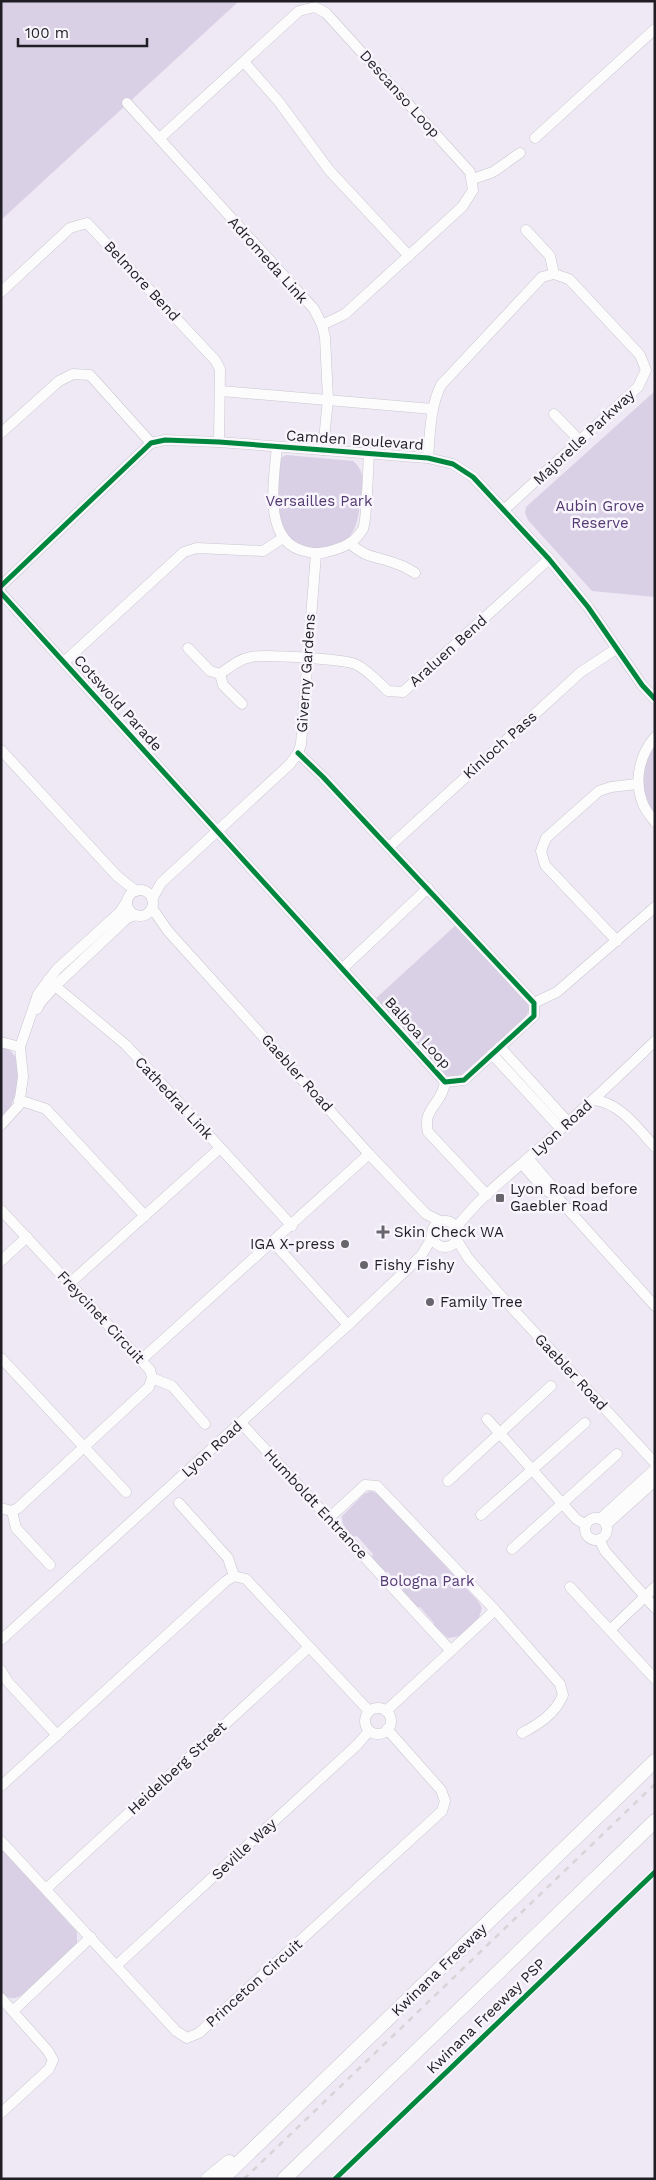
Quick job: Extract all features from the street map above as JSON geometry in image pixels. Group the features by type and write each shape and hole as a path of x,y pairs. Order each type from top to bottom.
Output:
{"highway":[{"name":"Kwinana Freeway","path":"222,2179 655,1761"},
{"path":"284,2179 655,1821"},
{"path":"208,2179 297,2106"}],"street":[{"name":"Descanso Loop","path":"160,138 309,4 326,13 470,172 473,179"},
{"path":"535,138 655,28"},
{"path":"244,62 279,102 330,170 409,256"},
{"name":"Adromeda Link","path":"127,103 314,309 326,337 328,399 322,450"},
{"path":"322,325 345,314 462,207 473,190 473,179 493,172 520,153"},
{"name":"Belmore Bend","path":"1,292 70,228 87,223 215,360 220,369 220,442"},
{"path":"428,458 435,396 441,386 542,278 554,274 550,256 526,230"},
{"name":"Majorelle Parkway","path":"504,510 638,387 646,370 640,355 569,279 554,274"},
{"path":"1,433 59,381 73,374 90,374 151,443 1,586"},
{"path":"220,391 433,409"},
{"path":"554,414 580,441"},
{"name":"Camden Boulevard","path":"151,443 165,440 220,442 428,458 453,464 473,477 548,559 588,607 642,685 655,699"},
{"path":"277,447 273,496 275,521 283,538 296,550 316,554 347,547 363,528 369,453"},
{"path":"64,662 184,552 197,548 263,551 283,538"},
{"path":"350,543 359,552 369,557 396,563 416,573"},
{"name":"Giverny Gardens","path":"146,909 161,883 290,764 298,754 301,744 316,554"},
{"name":"Araluen Bend","path":"220,674 232,664 252,656 307,658 355,664 369,673 388,691 404,692 548,559"},
{"name":"Cotswold Parade","path":"1,593 217,831"},
{"path":"188,648 210,671 220,674 223,685 242,704"},
{"name":"Kinloch Pass","path":"389,847 581,672 616,649"},
{"path":"655,737 646,747 637,784 642,803 655,822"},
{"path":"1,750 133,895"},
{"path":"298,754 323,777 534,1003 557,992 577,972 617,941 655,907"},
{"path":"617,941 545,865 541,851 546,838 599,791 611,787 637,784"},
{"name":"Balboa Loop","path":"217,831 446,1082 464,1080 534,1016 534,1003"},
{"name":"Giverny Gardens","path":"133,895 161,883"},
{"path":"342,969 428,888"},
{"name":"Gaebler Road","path":"133,895 147,892 146,909 426,1214 444,1222"},
{"path":"133,895 129,909 146,909"},
{"path":"1,1126 19,1105 23,1077 21,1043 40,1003 52,983 120,912 133,895"},
{"path":"52,983 127,918 146,909"},
{"name":"Cathedral Link","path":"52,983 126,1046 292,1226"},
{"path":"1,1042 21,1043"},
{"name":"Lyon Road","path":"456,1228 468,1212 486,1195 594,1100 655,1042"},
{"path":"500,1047 564,1126"},
{"path":"492,1054 564,1126"},
{"path":"446,1082 444,1094 428,1113 426,1122 428,1132 486,1195"},
{"path":"612,1082 613,1096 623,1114"},
{"path":"19,1100 46,1109 144,1216"},
{"path":"594,1100 608,1102 623,1114 655,1147"},
{"path":"70,1283 220,1148"},
{"path":"141,1360 292,1226 369,1154"},
{"path":"525,1161 551,1185 556,1196 655,1306"},
{"name":"Freycinet Circuit","path":"1,1210 150,1370 152,1378 149,1387 18,1508 12,1511"},
{"name":"Lyon Road","path":"444,1222 468,1212"},
{"name":"Gaebler Road","path":"426,1214 433,1234"},
{"path":"444,1222 456,1228 457,1240 444,1247 438,1245 433,1234 436,1226 444,1222"},
{"name":"Lyon Road","path":"1,1640 348,1325 421,1256 433,1234"},
{"path":"1,1261 27,1237"},
{"name":"Gaebler Road","path":"457,1240 468,1258 502,1298 655,1464"},
{"path":"273,1242 348,1325"},
{"name":"Gaebler Road","path":"444,1247 468,1258"},
{"name":"Lyon Road","path":"421,1256 444,1247"},
{"path":"1,1358 126,1492"},
{"path":"152,1378 172,1386 205,1424"},
{"path":"448,1481 551,1386"},
{"path":"487,1419 580,1523 586,1525"},
{"name":"Humboldt Entrance","path":"241,1423 451,1651"},
{"path":"481,1515 585,1423"},
{"path":"512,1549 617,1454"},
{"path":"603,1522 655,1469"},
{"path":"603,1522 655,1481"},
{"path":"329,1518 365,1485 377,1486 495,1610 560,1684 564,1695 558,1706 539,1724 522,1734"},
{"path":"179,1503 228,1558 234,1576"},
{"path":"1,1508 12,1511 16,1528 50,1565"},
{"path":"603,1522 592,1519 586,1525 585,1531 589,1536 599,1539 605,1551 655,1608"},
{"path":"599,1539 605,1534 603,1522"},
{"path":"1,1786 226,1581 234,1576 246,1579 369,1711"},
{"path":"570,1587 655,1679"},
{"path":"610,1630 655,1587"},
{"path":"386,1711 495,1610"},
{"name":"Heidelberg Street","path":"46,1889 309,1647"},
{"path":"1,1670 5,1680 57,1736"},
{"path":"375,1708 386,1711 390,1716 388,1729 376,1734 369,1730 365,1725 365,1717 369,1711 375,1708"},
{"name":"Princeton Circuit","path":"1,1840 176,2030 187,2038 199,2033 442,1812 445,1801 441,1790 388,1729"},
{"name":"Seville Way","path":"117,1965 356,1745 369,1730"},
{"path":"13,2011 91,1937"},
{"path":"1,1998 48,2051 53,2060 49,2069 1,2114"}],"green space":[{"path":"1,1 239,1 1,220"},
{"name":"Aubin Grove Reserve","path":"655,391 655,597 592,591 528,520 525,513 526,507"},
{"name":"Versailles Park","path":"286,455 353,461 360,469 363,481 357,520 352,533 347,539 334,547 310,550 296,546 284,534 277,518 276,499 278,464 281,458"},
{"path":"655,744 655,816 642,794 641,781 648,755"},
{"path":"456,925 527,1000 529,1009 525,1019 461,1076 447,1078 374,1000"},
{"path":"1,1046 10,1051 16,1059 18,1080 12,1103 1,1121"},
{"name":"Bologna Park","path":"371,1491 378,1494 478,1601 482,1608 478,1620 462,1636 448,1638 434,1626 434,1623 420,1607 416,1607 403,1593 403,1588 371,1558 373,1554 357,1536 353,1537 345,1528 342,1516 364,1494"},
{"path":"1,1848 77,1932 77,1943 74,1947 30,1989 13,1998 7,1997 1,1992"}],"railway":[{"path":"244,2179 655,1784"}],"cycle path":[{"path":"1,586 151,443 165,440 219,442 428,458 453,464 473,477 549,559 588,607 642,685 655,699"},
{"path":"1,593 445,1082 464,1080 534,1016 534,1003 323,777 298,753"},
{"name":"Kwinana Freeway PSP","path":"335,2179 655,1872"}],"place":[{"name":"Lyon Road before Gaebler Road","path":"500,1198"},
{"name":"Skin Check WA","path":"383,1232"},
{"name":"IGA X-press","path":"345,1244"},
{"name":"Fishy Fishy","path":"364,1265"},
{"name":"Family Tree","path":"430,1302"}]}
